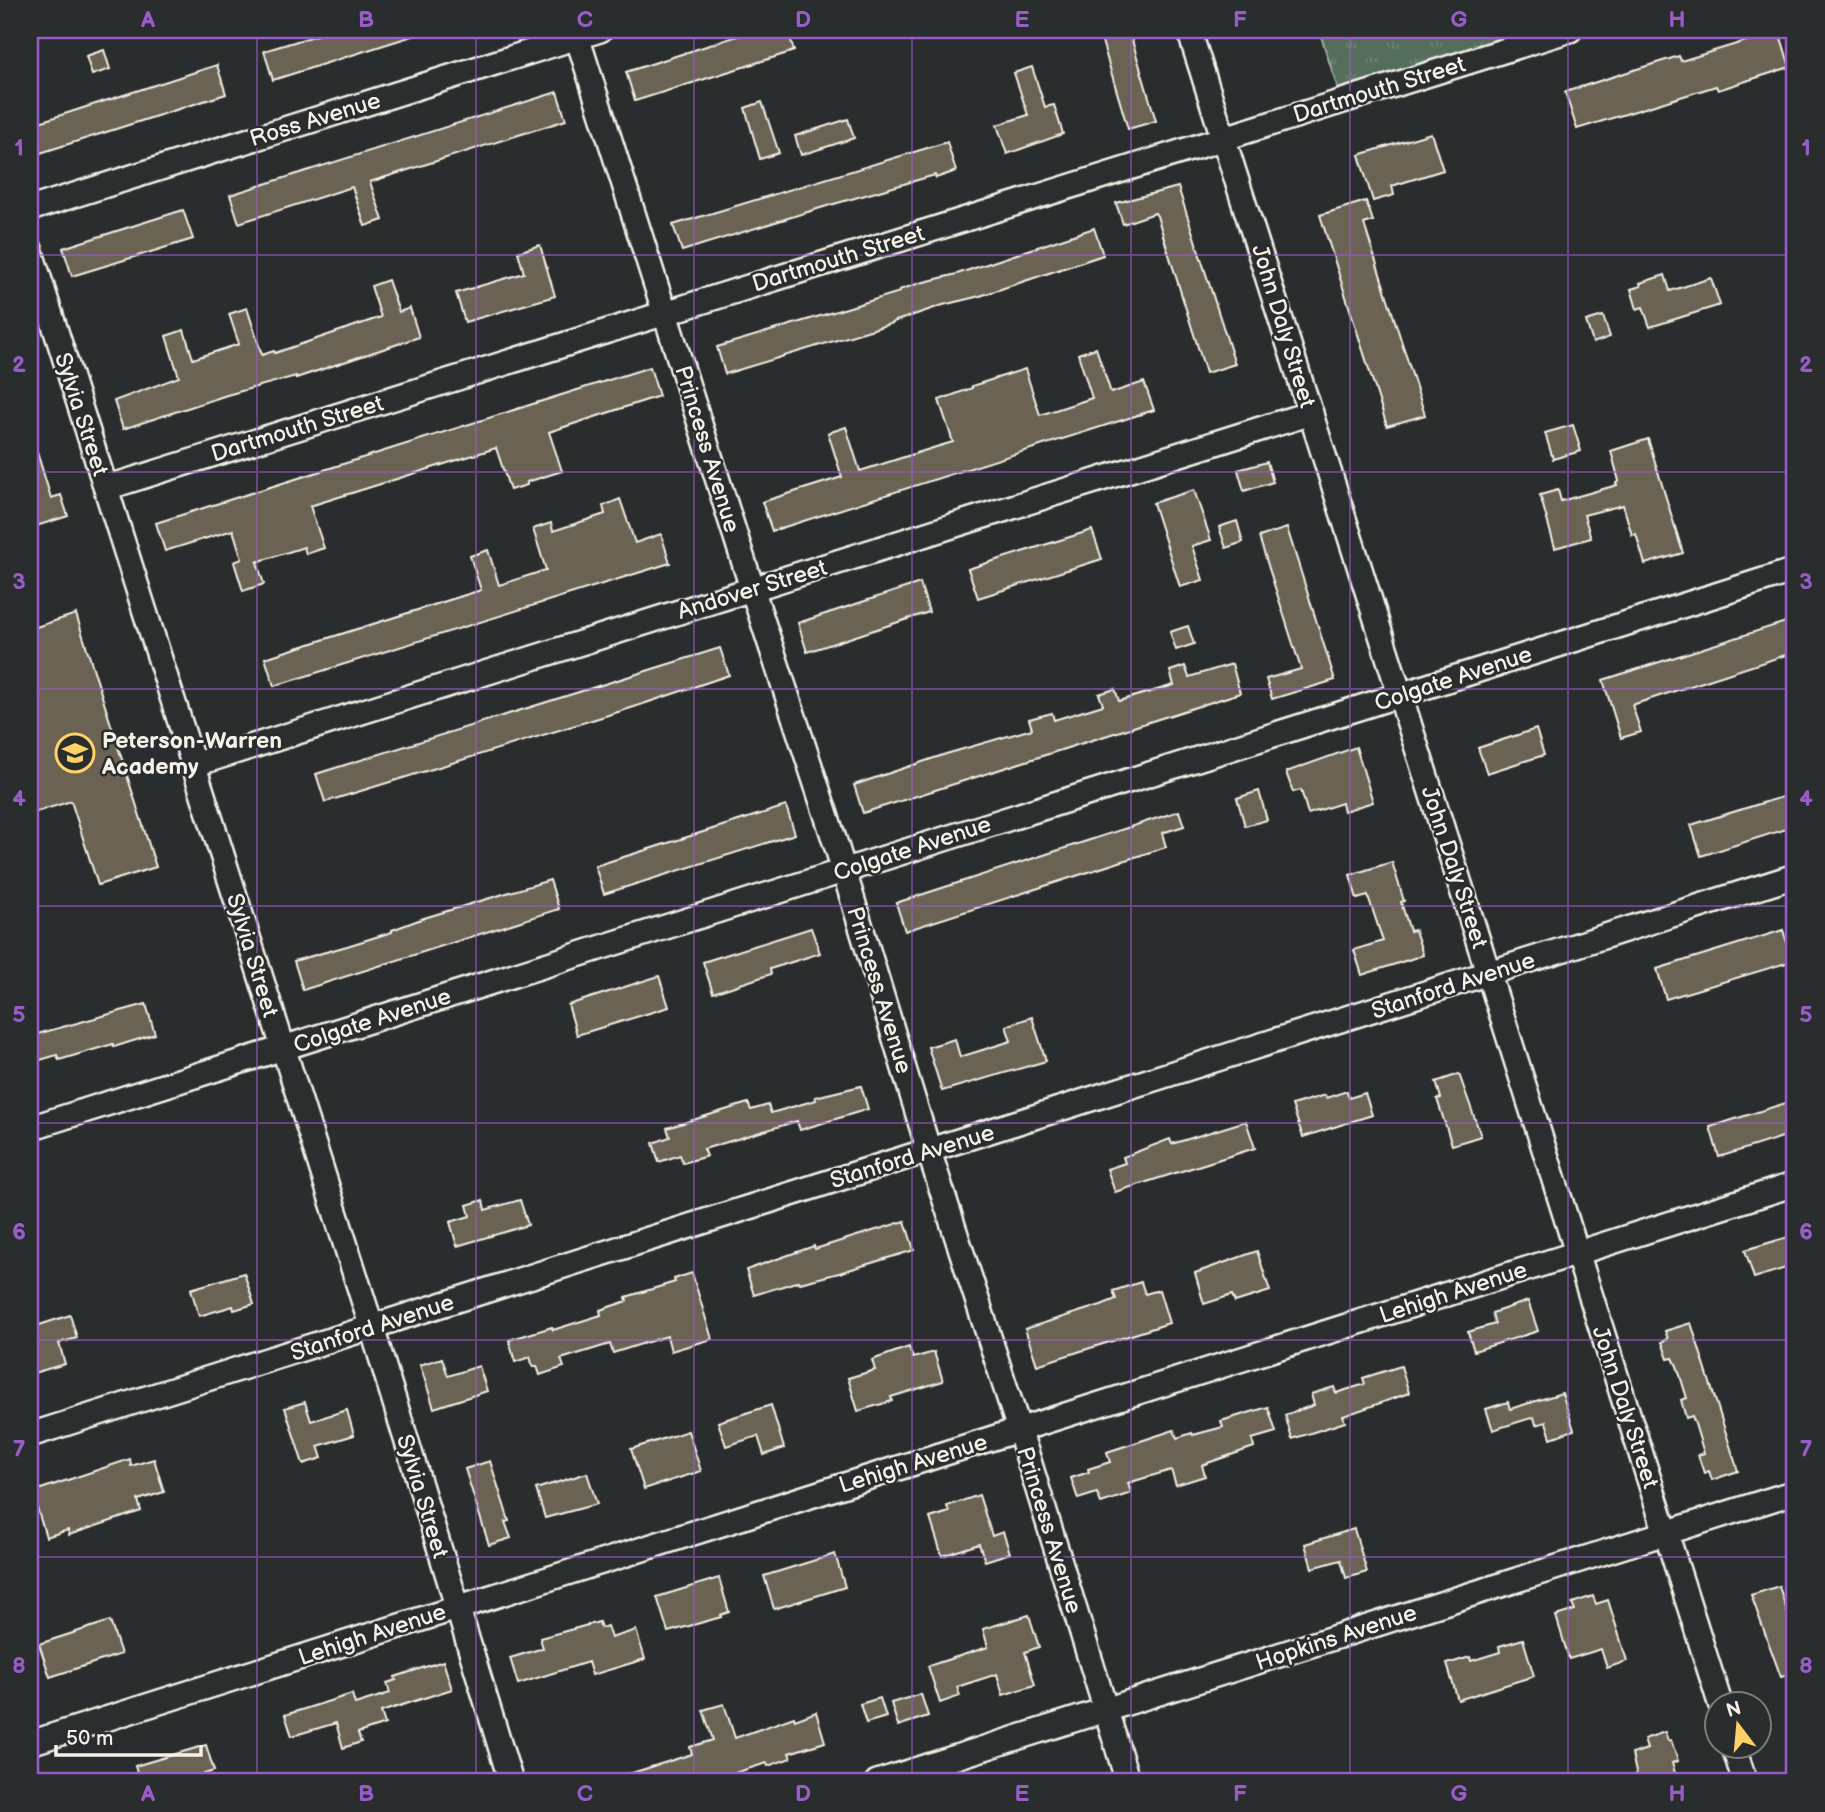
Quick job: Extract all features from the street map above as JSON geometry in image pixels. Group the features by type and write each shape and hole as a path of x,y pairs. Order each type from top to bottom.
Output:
{"street":[{"name":"Ross Avenue","path":"30,209 576,33 600,30"},
{"name":"John Daly Street","path":"1189,30 1716,1689"},
{"name":"Dartmouth Street","path":"106,488 1570,30"},
{"name":"Princess Avenue","path":"576,33 844,870 929,1151 1128,1782"},
{"name":"Sylvia Street","path":"30,249 372,1328 511,1782"},
{"name":"Andover Street","path":"193,765 1311,413"},
{"name":"Colgate Avenue","path":"30,1128 1795,570"},
{"name":"Stanford Avenue","path":"30,1436 1795,876"},
{"name":"Lehigh Avenue","path":"30,1743 1795,1184"},
{"name":"Hopkins Avenue","path":"877,1782 1795,1492"},
{"path":"1738,1759 1745,1782"}],"green space":[{"path":"1319,30 1528,30 1338,89"}],"building":[{"path":"334,30 422,30 422,33 273,80 264,51"},
{"path":"756,30 788,30 794,51 635,101 626,72"},
{"path":"1129,30 1156,121 1128,129 1101,38"},
{"path":"1779,31 1790,67 1718,90 1716,86 1577,129 1565,92 1679,56 1681,61"},
{"path":"104,50 110,69 92,75 86,56"},
{"path":"217,65 226,94 34,155 30,143 30,125"},
{"path":"1032,67 1045,107 1054,105 1063,134 1007,154 997,125 1028,115 1014,73"},
{"path":"557,92 566,120 370,182 383,220 365,226 352,187 239,223 230,195"},
{"path":"762,102 779,153 760,159 745,108"},
{"path":"848,119 854,138 801,155 795,136"},
{"path":"1431,133 1443,170 1392,186 1394,195 1373,201 1359,155"},
{"path":"947,142 956,171 827,206 682,251 673,225"},
{"path":"1178,187 1235,364 1206,373 1157,216 1155,213 1123,224 1116,203"},
{"path":"1366,201 1373,221 1364,224 1425,415 1387,426 1320,215"},
{"path":"183,210 193,239 72,276 63,248"},
{"path":"1094,228 1103,255 980,296 943,305 725,374 717,347 900,292 899,290 920,283 957,274"},
{"path":"540,245 555,296 465,322 456,293 524,273 518,252"},
{"path":"1665,275 1670,291 1711,278 1720,305 1650,327 1643,307 1637,309 1631,289 1641,286 1640,283"},
{"path":"388,280 399,312 410,308 419,337 296,378 227,395 123,429 114,401 179,377 166,336 184,330 193,359 239,344 229,314 247,308 262,355 274,351 275,353 381,317 371,286"},
{"path":"1603,316 1610,337 1593,343 1586,321"},
{"path":"1096,348 1111,393 1144,382 1154,410 772,531 762,502 842,477 828,433 846,427 860,471 953,442 939,400 1025,369 1040,415 1092,398 1078,354"},
{"path":"650,367 659,396 549,432 562,471 527,482 527,485 510,490 496,448 310,506 324,548 306,554 304,547 257,562 264,584 243,591 234,562 242,559 233,530 165,551 156,523"},
{"path":"1573,425 1581,451 1553,459 1545,433"},
{"path":"1648,439 1683,553 1645,564 1623,505 1584,515 1591,538 1555,548 1540,495 1558,490 1561,501 1617,485 1619,481 1611,451"},
{"path":"30,442 34,442 51,498 61,495 68,516 33,527 30,516"},
{"path":"1267,462 1273,482 1244,491 1238,470"},
{"path":"1194,490 1211,540 1192,546 1203,580 1180,587 1153,503"},
{"path":"620,499 635,543 661,534 670,563 274,686 265,658 481,590 470,556 488,550 499,585 546,570 533,529 551,523 553,531 605,514 603,506"},
{"path":"1237,521 1243,542 1226,548 1219,527"},
{"path":"1287,528 1335,680 1272,699 1266,679 1301,669 1259,537"},
{"path":"1092,530 1102,559 978,598 968,569"},
{"path":"920,583 929,612 807,652 798,623"},
{"name":"Peterson-Warren Academy","path":"76,614 156,867 98,885 71,801 30,814 30,629"},
{"path":"1795,619 1795,652 1632,705 1641,732 1621,738 1603,680"},
{"path":"1188,626 1194,644 1176,650 1170,632"},
{"path":"720,648 729,675 325,802 316,774"},
{"path":"1232,664 1240,693 863,813 854,785 1032,729 1029,719 1052,713 1054,720 1103,705 1099,694 1115,689 1119,701 1174,685 1170,671 1185,666 1189,677"},
{"path":"1536,729 1544,755 1487,773 1478,748"},
{"path":"1356,747 1373,802 1344,811 1342,803 1308,814 1301,790 1293,792 1286,772"},
{"path":"1259,791 1267,820 1245,826 1237,798"},
{"path":"1795,793 1795,826 1701,856 1691,825"},
{"path":"786,806 795,834 604,894 595,866"},
{"path":"1179,811 1184,826 1162,833 1166,847 905,931 896,903"},
{"path":"1392,862 1410,931 1415,930 1423,955 1362,975 1354,950 1383,941 1368,896 1357,899 1350,875"},
{"path":"550,880 559,909 303,990 294,961"},
{"path":"811,928 820,953 770,969 771,974 713,993 703,962"},
{"path":"1783,930 1793,961 1666,999 1657,969"},
{"path":"659,976 669,1007 577,1035 568,1005"},
{"path":"146,1004 155,1034 59,1060 57,1055 30,1063 30,1036"},
{"path":"1032,1017 1046,1061 942,1091 928,1047 955,1039 960,1057 1011,1041 1006,1026"},
{"path":"1459,1074 1481,1136 1452,1145 1437,1099 1441,1098 1436,1082"},
{"path":"861,1086 868,1109 800,1130 797,1121 704,1149 707,1156 683,1163 680,1155 659,1162 653,1143 670,1137 667,1128 748,1103 751,1110 768,1105 771,1113 816,1100 815,1097"},
{"path":"1347,1091 1349,1098 1365,1093 1372,1115 1303,1137 1292,1105"},
{"path":"1795,1100 1795,1133 1719,1157 1710,1127"},
{"path":"1246,1121 1255,1148 1115,1192 1107,1169 1125,1163 1123,1157 1170,1139 1172,1144"},
{"path":"483,1200 485,1210 520,1200 528,1225 457,1246 450,1222 470,1216 467,1205"},
{"path":"905,1221 914,1250 754,1295 746,1270 814,1246 815,1249"},
{"path":"1795,1235 1795,1265 1754,1278 1745,1250"},
{"path":"1257,1251 1270,1291 1235,1302 1232,1295 1204,1304 1195,1273"},
{"path":"244,1273 254,1304 234,1310 233,1306 199,1316 191,1289"},
{"path":"692,1273 712,1339 671,1351 667,1336 613,1353 610,1344 561,1359 564,1367 540,1375 537,1366 533,1367 530,1357 515,1362 509,1340 601,1315 600,1310 627,1301 626,1297 675,1282 674,1279"},
{"path":"1141,1282 1145,1294 1159,1290 1169,1323 1037,1365 1025,1329 1116,1299 1113,1291"},
{"path":"1528,1301 1538,1331 1474,1351 1468,1332 1495,1324 1492,1313"},
{"path":"70,1315 77,1338 59,1343 65,1364 30,1374 30,1328"},
{"path":"1691,1323 1738,1471 1712,1480 1709,1471 1704,1473 1698,1455 1704,1453 1692,1416 1686,1418 1681,1400 1687,1398 1677,1366 1673,1358 1668,1359 1662,1342 1668,1339 1665,1331"},
{"path":"909,1347 913,1358 934,1352 943,1381 891,1397 892,1401 858,1411 848,1378 875,1370 872,1360"},
{"path":"442,1358 448,1376 479,1366 487,1391 434,1408 420,1365"},
{"path":"1401,1366 1409,1393 1343,1416 1345,1422 1292,1439 1285,1415 1314,1405 1311,1394 1334,1387 1336,1393 1365,1384 1363,1378"},
{"path":"1562,1393 1574,1430 1551,1438 1546,1422 1536,1425 1534,1417 1493,1430 1486,1409 1508,1402 1510,1409"},
{"path":"305,1402 311,1421 347,1410 354,1435 318,1446 322,1458 303,1464 285,1408"},
{"path":"771,1405 784,1448 764,1455 758,1436 726,1446 718,1422"},
{"path":"1268,1407 1276,1432 1252,1439 1254,1447 1202,1465 1205,1476 1176,1485 1171,1470 1128,1483 1131,1493 1101,1503 1097,1493 1078,1499 1071,1478 1110,1462 1107,1452 1174,1430 1177,1438 1223,1427 1221,1421"},
{"path":"688,1431 701,1471 644,1489 631,1449"},
{"path":"130,1459 131,1466 154,1459 164,1492 138,1500 141,1511 69,1535 68,1530 46,1537 32,1492"},
{"path":"490,1461 509,1521 505,1522 511,1538 489,1545 465,1469"},
{"path":"587,1473 597,1504 545,1518 536,1489"},
{"path":"979,1495 992,1536 1003,1532 1010,1553 985,1561 979,1544 942,1556 930,1518 949,1512 947,1506"},
{"path":"1354,1529 1367,1572 1346,1578 1341,1560 1312,1568 1305,1544"},
{"path":"835,1554 845,1587 774,1609 764,1576"},
{"path":"719,1578 729,1612 720,1615 721,1617 668,1632 657,1597"},
{"path":"1779,1586 1795,1636 1795,1673 1781,1677 1751,1595"},
{"path":"1593,1596 1596,1604 1608,1600 1627,1661 1607,1668 1601,1649 1569,1659 1556,1616 1575,1610 1572,1603"},
{"path":"1029,1615 1039,1647 1025,1652 1035,1685 1003,1695 997,1674 957,1687 960,1696 940,1703 928,1666 988,1647 983,1629"},
{"path":"110,1621 121,1654 50,1677 39,1644"},
{"path":"599,1622 601,1628 607,1626 611,1638 636,1630 645,1659 592,1675 588,1662 518,1684 510,1658 543,1648 540,1638"},
{"path":"1523,1639 1534,1676 1458,1700 1447,1664 1470,1657 1471,1661 1500,1652 1499,1646"},
{"path":"443,1661 452,1689 381,1712 385,1724 358,1733 361,1742 343,1748 336,1723 292,1736 285,1715 352,1694 355,1704 390,1693 387,1683 396,1680 395,1677"},
{"path":"921,1694 928,1716 898,1726 891,1703"},
{"path":"880,1698 886,1717 866,1723 860,1704"},
{"path":"724,1704 735,1738 816,1712 825,1742 789,1753 791,1758 768,1766 767,1763 705,1782 613,1782 613,1779 692,1754 690,1747 713,1740 703,1710"},
{"path":"1665,1732 1668,1741 1671,1740 1678,1761 1672,1763 1677,1779 1669,1782 1638,1782 1632,1754 1647,1749 1644,1739"},
{"path":"206,1745 214,1771 179,1782 140,1782 135,1766"}],"place":[{"name":"Peterson-Warren Academy","path":"75,753"}]}
